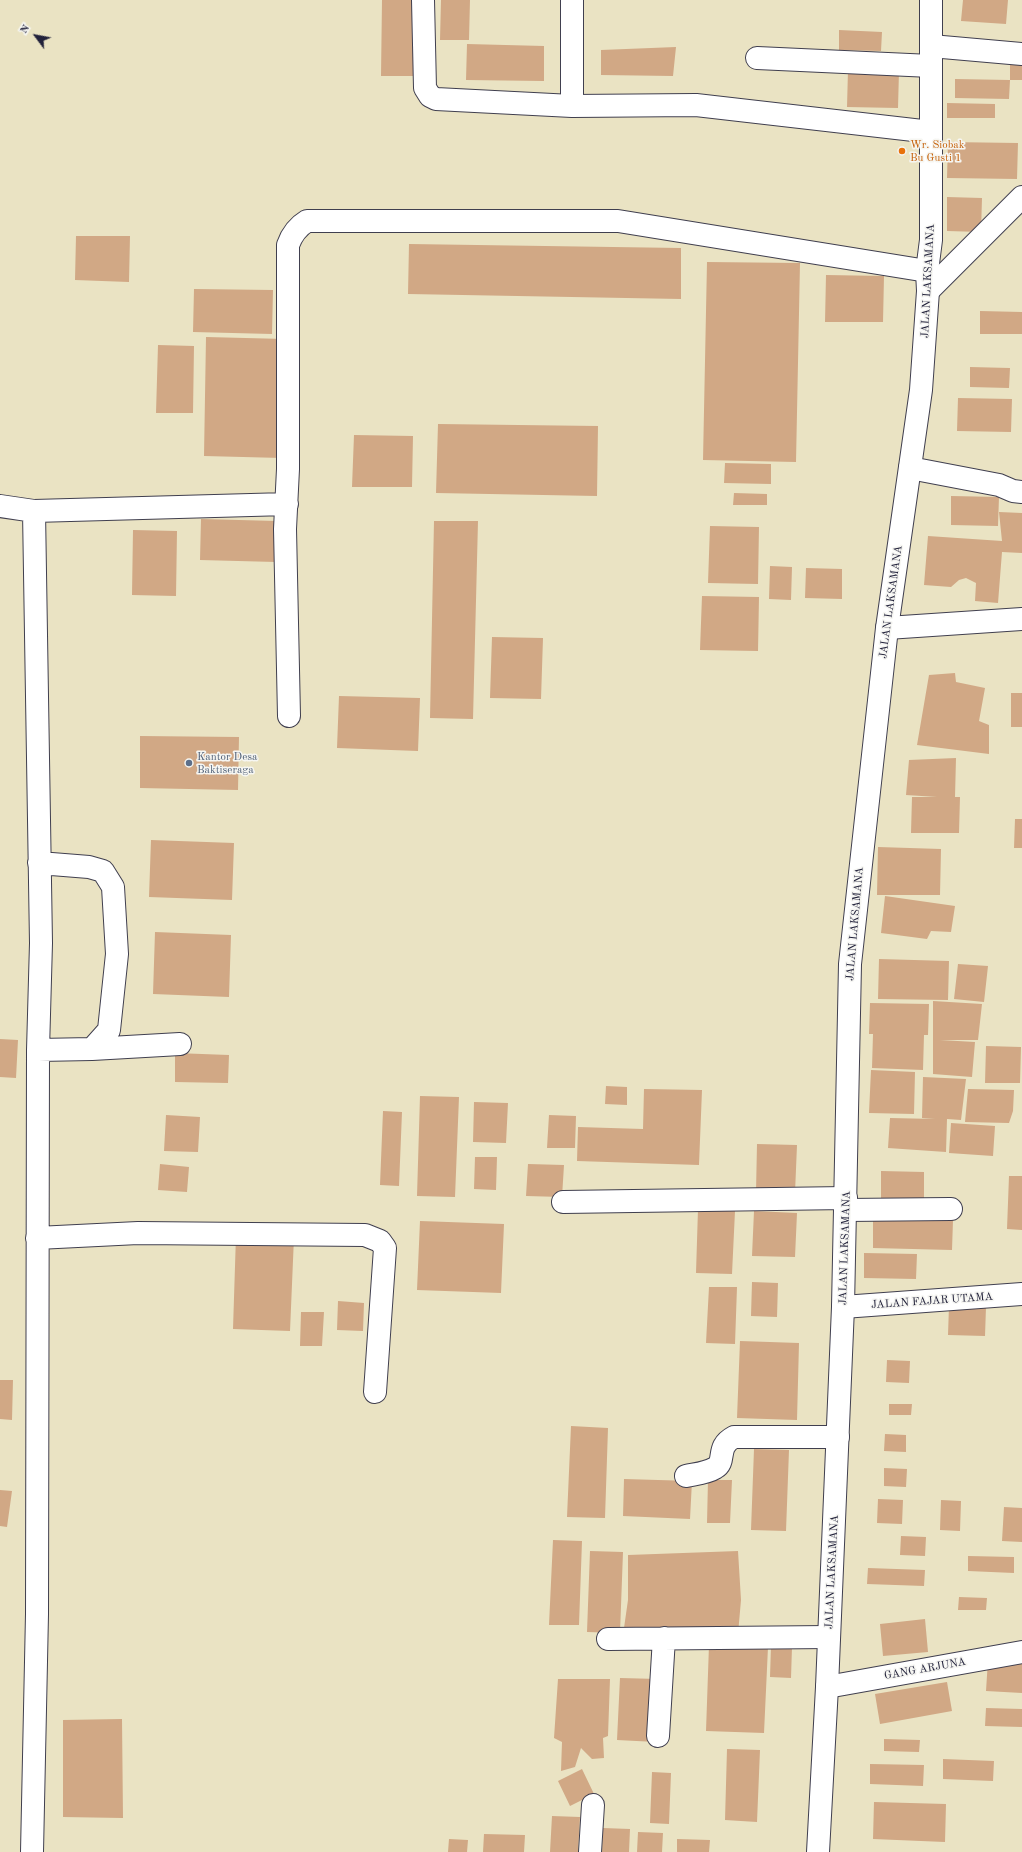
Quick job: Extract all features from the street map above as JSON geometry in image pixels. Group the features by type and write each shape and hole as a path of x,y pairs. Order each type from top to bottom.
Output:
{"street":[{"path":"423,0 425,88 430,96 436,99 572,106 696,105 931,132"},
{"path":"572,0 572,106"},
{"name":"JALAN LAKSAMANA","path":"818,1852 827,1687 843,1307 850,964 887,628 921,390 931,240 931,0"},
{"path":"756,58 1022,54"},
{"path":"289,716 285,529 288,470 288,245 292,235 307,221 618,221 928,281 1022,197"},
{"path":"910,468 999,485 1014,491 1022,492"},
{"path":"0,506 34,511 287,504"},
{"path":"32,1852 37,1614 38,1050 41,943 34,511"},
{"path":"887,628 1022,619"},
{"path":"39,863 89,867 103,871 113,887 118,954 110,1030 92,1049"},
{"path":"38,1050 92,1049 180,1044"},
{"path":"564,1202 846,1204 952,1209"},
{"path":"37,1238 138,1233 365,1235 380,1241 385,1248 375,1392"},
{"name":"JALAN FAJAR UTAMA","path":"843,1307 1022,1294"},
{"path":"686,1476 716,1467 720,1461 722,1447 726,1441 734,1437 838,1436"},
{"path":"608,1639 829,1637"},
{"path":"658,1736 664,1638"},
{"name":"GANG ARJUNA","path":"827,1687 1022,1652"},
{"path":"590,1852 593,1805"}],"building":[{"path":"382,0 415,0 414,76 381,76"},
{"path":"441,0 470,0 469,40 440,40"},
{"path":"963,0 1008,0 1006,24 961,21"},
{"path":"839,30 882,32 881,51 839,50"},
{"path":"467,44 544,46 544,81 466,80"},
{"path":"676,47 673,76 601,75 601,50"},
{"path":"1010,62 1022,62 1022,80 1010,80"},
{"path":"848,70 899,71 898,108 847,107"},
{"path":"955,79 1010,80 1009,99 955,98"},
{"path":"947,103 995,104 995,118 947,118"},
{"path":"948,142 1018,143 1017,179 947,178"},
{"path":"947,197 982,198 981,232 947,231"},
{"path":"76,236 130,236 129,282 75,280"},
{"path":"409,244 681,248 681,299 408,294"},
{"path":"707,262 800,263 796,462 703,460"},
{"path":"826,275 884,276 883,322 825,322"},
{"path":"194,289 273,290 272,334 193,332"},
{"path":"980,311 1022,312 1022,334 980,334"},
{"path":"206,337 285,339 282,458 204,456"},
{"path":"158,345 194,346 193,413 156,413"},
{"path":"970,367 1010,368 1009,388 970,387"},
{"path":"958,398 1012,399 1011,432 957,431"},
{"path":"438,424 598,426 597,496 436,493"},
{"path":"354,435 413,436 412,487 352,487"},
{"path":"725,463 771,464 771,484 724,483"},
{"path":"734,493 767,494 767,505 733,505"},
{"path":"951,496 999,497 998,526 951,525"},
{"path":"999,512 1022,513 1022,553 1002,552 998,603 975,601 976,583 966,578 959,580 951,587 924,585 928,536 1002,541"},
{"path":"201,519 277,521 276,562 200,560"},
{"path":"434,521 478,521 473,719 430,718"},
{"path":"710,526 759,527 758,584 708,583"},
{"path":"133,530 177,531 176,596 132,595"},
{"path":"770,566 792,567 791,600 769,599"},
{"path":"806,568 842,569 842,599 805,598"},
{"path":"702,596 759,597 758,651 700,650"},
{"path":"492,637 543,638 541,699 490,698"},
{"path":"955,673 956,682 985,688 979,721 989,725 989,754 917,745 929,675"},
{"path":"1011,693 1022,693 1022,727 1011,727"},
{"path":"339,696 420,698 418,751 337,748"},
{"name":"Kantor Desa Baktiseraga","path":"140,736 239,737 238,790 140,788"},
{"path":"956,758 955,797 960,797 959,833 911,833 912,797 937,797 906,795 909,760"},
{"path":"1015,819 1022,819 1022,848 1014,848"},
{"path":"151,840 234,843 232,900 149,897"},
{"path":"878,847 941,849 940,895 877,895"},
{"path":"885,896 955,906 951,932 931,931 927,939 881,933"},
{"path":"155,932 231,935 229,997 153,994"},
{"path":"879,959 949,961 948,1000 878,999"},
{"path":"958,964 988,966 984,1002 954,999"},
{"path":"933,1001 982,1004 978,1040 940,1040 975,1042 972,1077 933,1074"},
{"path":"870,1003 929,1004 928,1035 924,1035 923,1070 872,1068 873,1034 869,1034"},
{"path":"0,1039 18,1040 16,1078 0,1077"},
{"path":"986,1046 1021,1047 1020,1083 985,1083"},
{"path":"175,1053 229,1055 228,1083 175,1082"},
{"path":"871,1070 915,1072 914,1114 869,1113"},
{"path":"923,1077 966,1079 961,1120 947,1119 946,1152 888,1148 890,1118 935,1119 922,1118"},
{"path":"606,1086 627,1087 627,1105 605,1104"},
{"path":"644,1089 702,1090 699,1165 577,1161 578,1127 643,1129"},
{"path":"968,1089 1014,1090 1013,1111 1009,1123 965,1122"},
{"path":"420,1096 459,1097 455,1197 417,1196"},
{"path":"474,1102 508,1103 506,1143 473,1142"},
{"path":"383,1111 402,1112 399,1186 380,1185"},
{"path":"166,1115 200,1117 198,1152 164,1151"},
{"path":"549,1115 576,1116 575,1148 547,1148"},
{"path":"951,1123 995,1126 993,1156 949,1153"},
{"path":"757,1144 797,1145 795,1193 756,1192"},
{"path":"475,1157 497,1157 496,1190 474,1189"},
{"path":"160,1164 189,1167 187,1192 158,1190"},
{"path":"528,1164 564,1165 562,1197 526,1196"},
{"path":"881,1171 924,1172 924,1201 881,1200"},
{"path":"1009,1176 1022,1176 1022,1230 1007,1229"},
{"path":"698,1209 735,1211 732,1274 696,1273"},
{"path":"754,1211 797,1213 795,1257 752,1256"},
{"path":"873,1219 953,1220 952,1250 873,1248"},
{"path":"420,1221 504,1224 501,1293 417,1290"},
{"path":"236,1235 294,1237 290,1331 233,1329"},
{"path":"864,1253 917,1254 916,1279 864,1278"},
{"path":"752,1282 778,1283 777,1317 751,1316"},
{"path":"709,1287 737,1287 735,1344 706,1343"},
{"path":"338,1301 364,1303 363,1331 337,1330"},
{"path":"949,1306 986,1307 985,1336 948,1335"},
{"path":"301,1312 324,1312 322,1346 300,1346"},
{"path":"740,1341 799,1343 797,1420 737,1418"},
{"path":"887,1360 910,1361 909,1383 886,1382"},
{"path":"0,1380 13,1380 12,1420 0,1419"},
{"path":"889,1404 912,1404 911,1415 889,1415"},
{"path":"571,1426 608,1428 605,1518 567,1517"},
{"path":"885,1434 906,1435 906,1452 884,1451"},
{"path":"754,1449 789,1450 786,1531 751,1530"},
{"path":"884,1468 907,1469 906,1487 884,1486"},
{"path":"624,1479 692,1481 690,1519 623,1516"},
{"path":"708,1480 732,1480 730,1523 707,1523"},
{"path":"0,1490 12,1491 7,1527 0,1526"},
{"path":"878,1499 903,1500 902,1524 877,1523"},
{"path":"941,1500 961,1501 960,1531 940,1530"},
{"path":"1004,1507 1022,1508 1022,1542 1002,1541"},
{"path":"901,1536 926,1537 925,1556 900,1555"},
{"path":"553,1540 582,1541 579,1625 549,1625"},
{"path":"590,1551 623,1552 620,1633 587,1632"},
{"path":"738,1551 741,1600 738,1634 623,1635 628,1600 628,1555"},
{"path":"968,1556 1014,1557 1014,1573 968,1571"},
{"path":"868,1568 925,1570 924,1586 867,1584"},
{"path":"959,1597 987,1598 986,1610 958,1610"},
{"path":"925,1619 928,1652 883,1656 880,1624"},
{"path":"709,1645 768,1647 764,1733 706,1731"},
{"path":"771,1646 792,1647 791,1678 770,1677"},
{"path":"988,1660 1022,1661 1022,1693 986,1691"},
{"path":"620,1678 658,1679 656,1742 617,1740"},
{"path":"558,1679 610,1679 608,1736 603,1738 604,1758 592,1759 581,1748 575,1767 561,1771 562,1742 554,1738"},
{"path":"947,1682 952,1711 880,1724 875,1694"},
{"path":"986,1708 1022,1709 1022,1727 985,1726"},
{"path":"122,1719 123,1818 63,1817 63,1720"},
{"path":"884,1739 920,1740 919,1752 884,1751"},
{"path":"727,1749 760,1750 757,1822 725,1820"},
{"path":"943,1759 994,1761 993,1781 943,1779"},
{"path":"870,1764 924,1765 923,1786 870,1784"},
{"path":"582,1769 594,1794 570,1806 558,1781"},
{"path":"652,1772 671,1773 669,1824 650,1823"},
{"path":"874,1802 946,1804 945,1842 873,1839"},
{"path":"552,1816 580,1817 578,1852 550,1852"},
{"path":"603,1828 630,1829 629,1852 602,1852"},
{"path":"638,1832 663,1833 662,1852 637,1852"},
{"path":"484,1834 525,1835 524,1852 483,1852"},
{"path":"449,1839 468,1840 467,1852 448,1852"},
{"path":"677,1839 710,1840 709,1852 677,1852"}],"place":[{"name":"Wr. Siobak Bu Gusti 1","path":"902,151"},
{"name":"Kantor Desa Baktiseraga","path":"189,763"}]}
